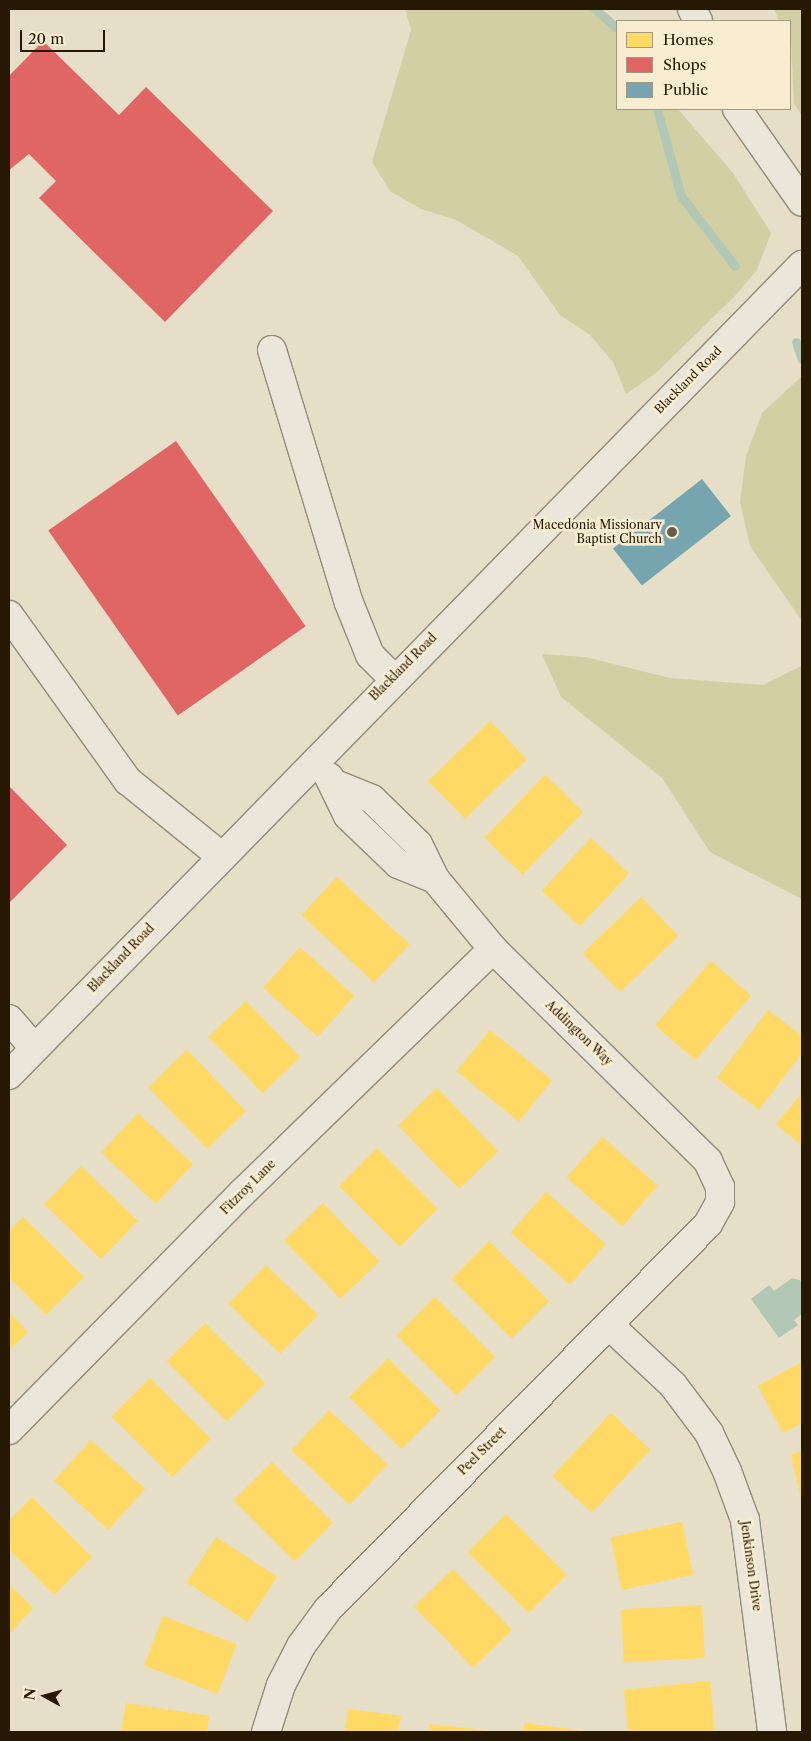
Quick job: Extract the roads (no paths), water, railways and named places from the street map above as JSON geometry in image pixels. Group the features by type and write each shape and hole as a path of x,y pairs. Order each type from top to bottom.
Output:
{"street":[{"path":"739,110 802,202"},
{"name":"Blackland Road","path":"9,1075 393,678 802,265"},
{"path":"272,350 349,603 370,655 393,678"},
{"path":"9,615 128,781 220,856"},
{"name":"Addington Way","path":"313,760 337,785 372,799 418,844 435,879 493,949 691,1142 708,1161 720,1187"},
{"name":"Fitzroy Lane","path":"9,1430 242,1193 493,949"},
{"path":"9,1019 34,1048"},
{"name":"Peel Street","path":"266,1732 301,1646 328,1609 610,1326 708,1224 720,1202 720,1187"},
{"name":"Jenkinson Drive","path":"610,1326 673,1385 709,1433 727,1471 745,1520 772,1732"}],"waterway":[{"path":"595,9 616,27"},
{"path":"657,110 681,196 735,266"},
{"path":"796,342 802,359"}],"place":[{"name":"Macedonia Missionary Baptist Church","path":"672,532"}]}
